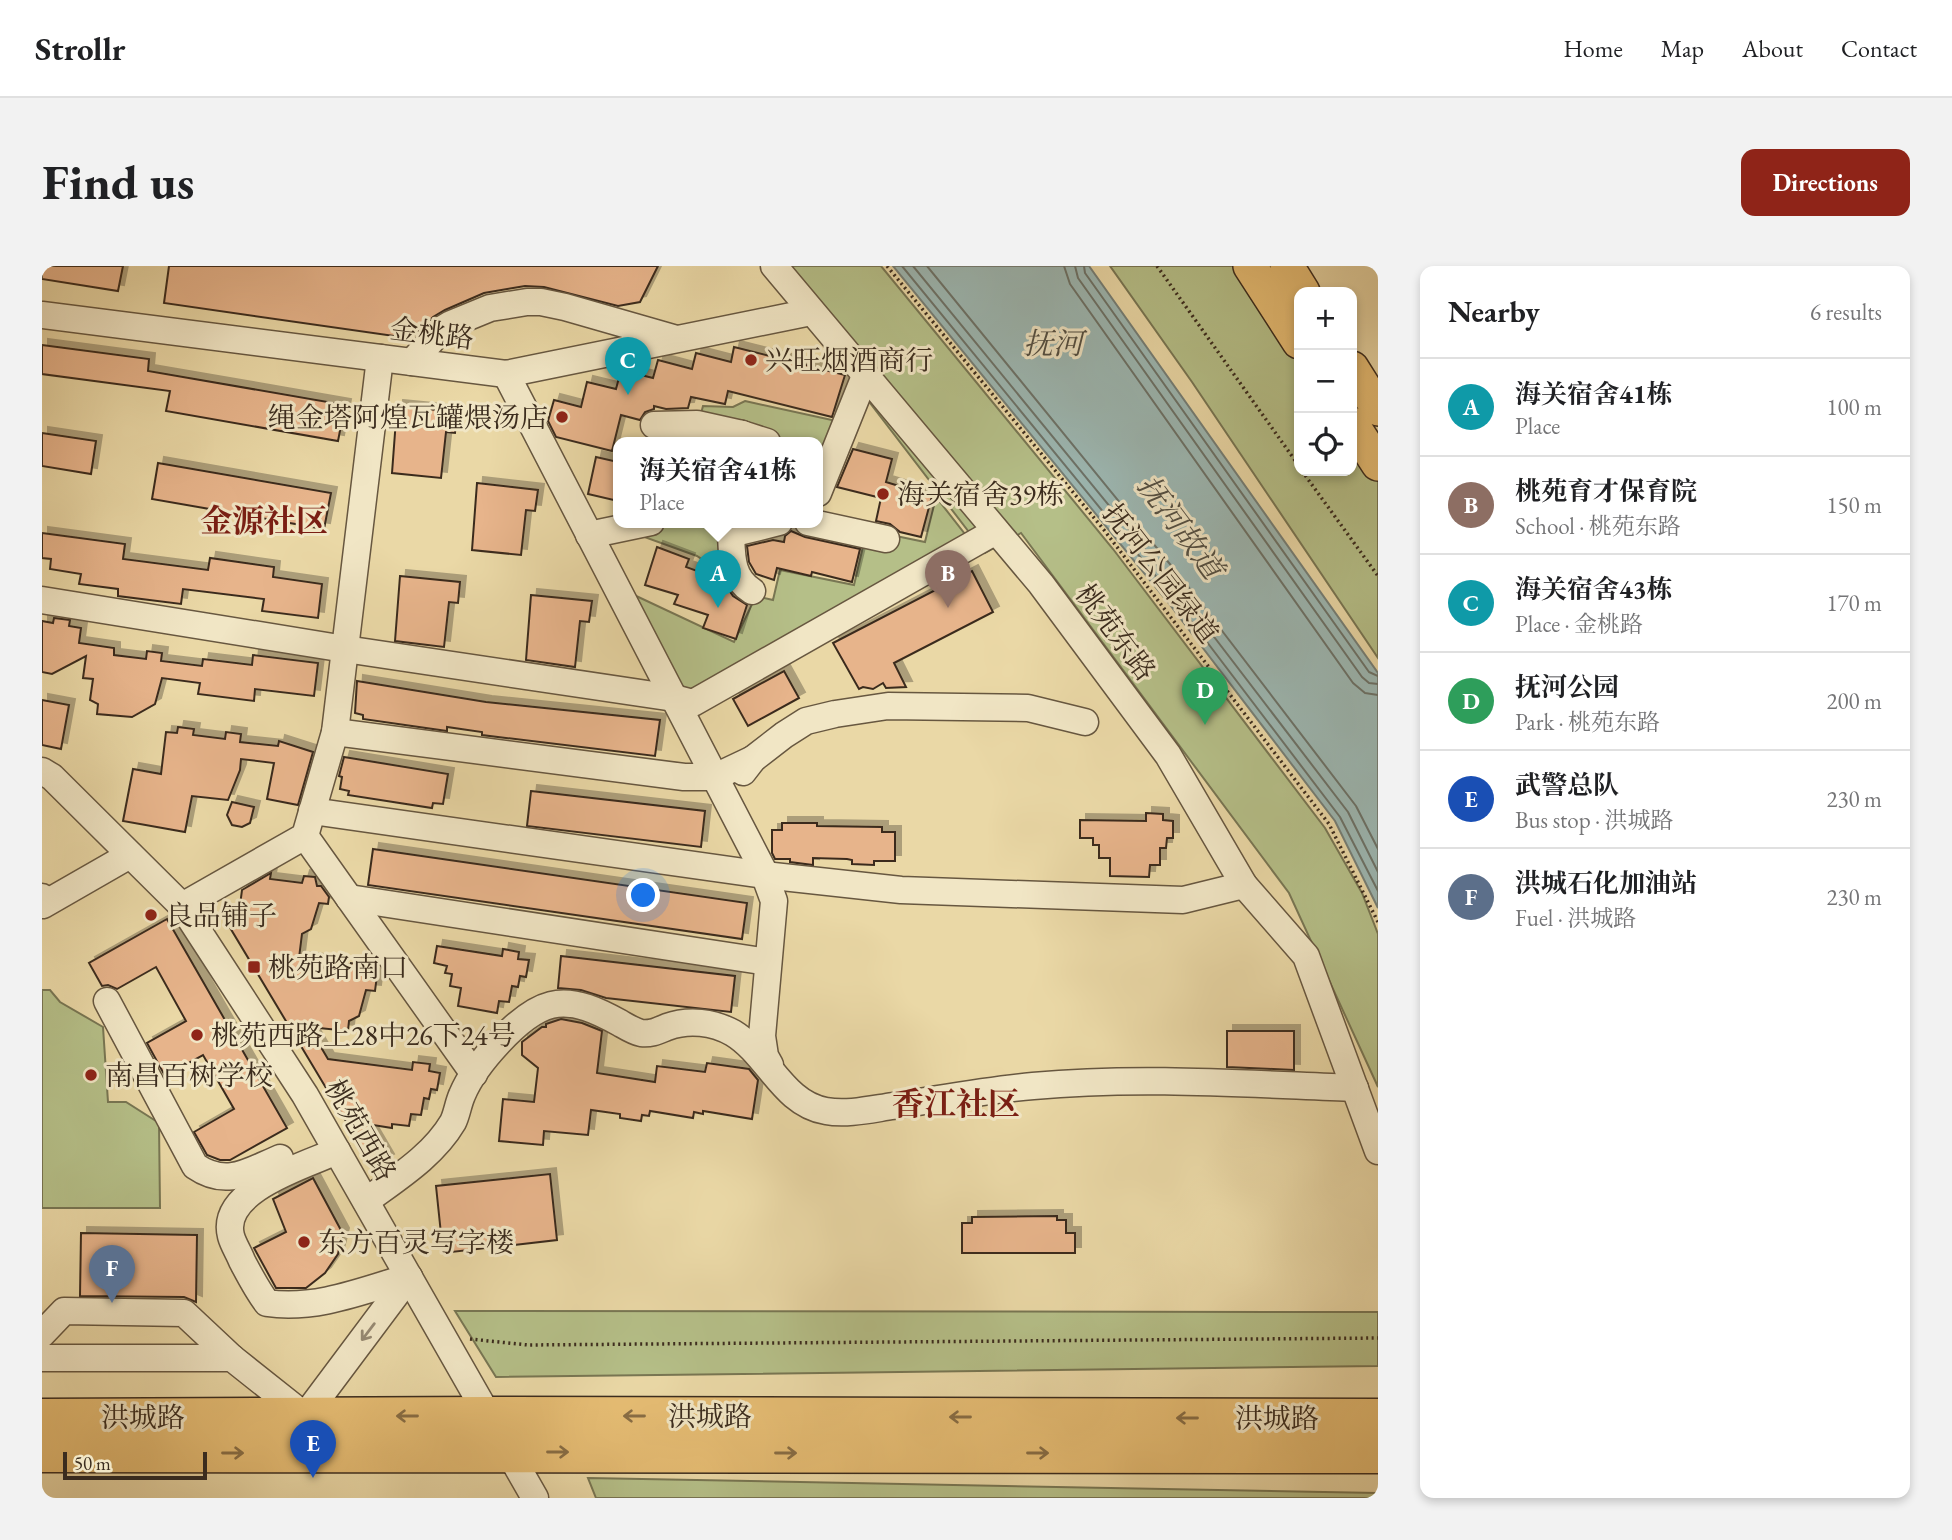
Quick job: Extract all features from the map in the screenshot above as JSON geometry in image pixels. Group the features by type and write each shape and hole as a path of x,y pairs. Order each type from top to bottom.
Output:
{"highway":[{"name":"洪城路","path":"42,1418 1378,1418"},
{"name":"洪城路","path":"42,1453 1378,1454"}],"main road":[{"path":"1250,266 1294,334"},
{"path":"1287,266 1300,287"},
{"path":"1357,376 1378,409"},
{"path":"1357,432 1378,464"}],"street":[{"name":"桃苑东路","path":"774,266 1041,584 1168,755 1244,885 1306,956 1378,1151"},
{"path":"412,362 441,330 451,324 490,308 527,302 553,304 676,339"},
{"name":"金桃路","path":"42,315 506,374 811,312"},
{"path":"380,358 335,732 308,823 349,898 474,1074"},
{"path":"506,374 764,875 774,901 762,1036 765,1056 780,1082"},
{"path":"823,480 864,376"},
{"path":"654,425 694,424 735,437"},
{"path":"823,525 886,539"},
{"path":"589,535 622,528"},
{"path":"729,528 732,562 743,585 752,591"},
{"path":"42,600 693,703 996,531"},
{"path":"720,787 784,735 806,722 835,714 888,706 1028,708 1085,722"},
{"path":"335,732 684,777 720,787"},
{"name":"桃苑西路","path":"42,771 52,777 182,906 305,1095 535,1498"},
{"path":"182,906 308,823 901,890 1184,900 1244,885"},
{"path":"42,897 43,905 130,855"},
{"path":"349,898 768,962"},
{"path":"107,1001 195,1166 203,1172 221,1177 235,1177 333,1143"},
{"path":"366,1201 423,1158 453,1121 462,1094 487,1054 524,1021 550,1005 566,1003 590,1008 637,1032 653,1034 670,1026 695,1022 717,1025 753,1048 780,1082 805,1104 827,1111 859,1111 1031,1086 1121,1080 1355,1088"},
{"path":"333,1143 245,1195 233,1215 230,1236 255,1287 267,1303 289,1306 317,1304 409,1277"},
{"path":"42,1334 64,1311 184,1313 232,1359 305,1416 409,1277"},
{"path":"42,1358 232,1359"}],"path":[{"name":"抚河公园绿道","path":"887,266 1104,530 1329,824 1378,922"},
{"path":"1157,266 1294,459"},
{"path":"1306,476 1378,576"},
{"path":"443,1336 528,1345 1378,1338"}],"green space":[{"path":"767,266 881,266 1113,549 1325,828 1362,893 1378,934 1378,1087 1289,893 1021,533 985,553"},
{"path":"1110,266 1239,266 1294,348 1294,476 1357,476 1357,441 1378,475 1378,658 1192,382"},
{"path":"745,401 841,422 823,469 823,437 756,437 699,421 703,406 733,407"},
{"path":"936,497 968,538 684,693 632,594 734,642 756,596 773,600 780,570 854,585 865,538 896,536 925,542"},
{"path":"720,528 731,579 697,556 636,534 633,530"},
{"path":"42,990 50,990 60,1002 103,1027 108,1102 126,1102 159,1123 160,1208 42,1208"},
{"path":"455,1311 1378,1312 1378,1366 496,1377"},
{"path":"588,1478 1378,1493 1378,1498 596,1498"}],"water":[{"name":"抚河","path":"893,266 1089,266 1378,673 1378,908 1335,821 1167,601"}],"building":[{"path":"42,266 123,266 118,291 42,279"},
{"path":"169,266 658,266 640,302 618,306 544,287 525,286 484,293 445,310 408,338 164,303"},
{"path":"42,345 149,359 148,371 345,405 338,441 166,411 170,391 42,374"},
{"path":"734,347 845,375 832,417 728,391 725,404 691,397 688,408 666,409 654,406 654,409 645,412 640,420 621,415 616,437 613,437 612,451 556,437 548,421 554,400 581,407 587,382 616,389 621,370 653,378 658,360 692,369 696,353 731,362"},
{"path":"397,406 457,412 455,433 446,432 441,478 392,473"},
{"path":"42,433 96,441 91,474 42,466"},
{"name":"海关宿舍39栋","path":"853,449 892,459 886,482 932,496 921,537 900,532 890,524 876,521 881,498 837,487"},
{"path":"596,457 613,461 613,500 588,494"},
{"path":"158,463 331,493 324,529 152,499"},
{"path":"477,483 538,490 535,511 526,510 521,555 472,550"},
{"path":"791,531 805,537 860,549 852,582 812,572 811,576 777,568 774,580 756,574 749,562 747,546 773,540 784,542 785,536"},
{"path":"42,533 125,544 123,559 208,570 210,558 274,567 273,577 322,584 318,618 262,611 264,599 183,589 181,604 118,596 118,589 79,584 81,574 50,569 51,559 42,558"},
{"path":"657,547 689,559 686,567 722,580 733,596 747,605 736,639 703,628 708,615 674,604 678,595 645,585"},
{"path":"972,571 993,612 894,663 906,687 886,688 883,683 873,689 859,689 833,643"},
{"path":"400,576 460,582 458,603 449,602 444,647 395,641"},
{"path":"531,595 592,601 589,622 580,621 575,667 526,660"},
{"path":"54,618 70,620 69,626 81,628 79,643 114,648 114,655 146,659 147,651 162,653 161,661 202,666 203,659 252,665 253,655 318,663 314,696 255,689 254,701 198,694 200,683 162,678 155,704 132,717 97,714 98,704 90,700 93,679 83,678 86,656 52,674 42,672 42,621 53,623"},
{"path":"784,671 799,698 748,726 733,699"},
{"path":"357,681 486,702 660,720 655,756 482,735 482,732 447,727 447,731 363,719 363,715 355,713"},
{"path":"42,700 69,705 61,749 42,745"},
{"path":"178,727 194,729 193,735 225,739 226,732 241,734 240,742 278,746 279,741 313,752 298,805 267,799 274,763 241,759 240,770 228,800 192,796 185,832 123,821 133,769 161,774 166,732 177,733"},
{"path":"344,757 448,774 443,804 433,803 432,808 348,795 349,791 340,789 342,777 339,776"},
{"path":"531,791 705,811 701,847 527,826"},
{"path":"232,802 254,807 250,823 242,827 232,825 227,815"},
{"path":"1146,813 1163,814 1163,820 1173,821 1173,838 1167,838 1166,848 1160,848 1160,865 1150,865 1149,877 1110,876 1110,858 1099,858 1099,845 1093,845 1093,838 1080,838 1080,820 1146,821"},
{"path":"782,823 882,827 882,832 895,832 895,861 874,861 874,865 852,864 852,860 847,859 813,858 813,865 790,862 790,859 775,859 772,853 772,830 782,830"},
{"path":"373,849 747,903 742,939 368,885"},
{"path":"271,873 270,879 302,883 304,876 315,877 317,886 321,886 329,897 328,904 319,903 311,929 302,934 299,958 318,960 318,967 350,971 351,963 366,965 365,973 377,975 375,991 366,990 359,1016 349,1021 348,1031 309,1027 328,1059 412,1070 413,1062 430,1064 429,1071 440,1073 437,1090 431,1089 429,1099 424,1098 421,1115 411,1114 409,1126 392,1124 392,1128 367,1124 388,1160 374,1168 226,921 239,913 242,890"},
{"name":"桃苑西路上28中26下24号","path":"167,919 287,1128 230,1160 220,1160 207,1155 194,1132 234,1109 203,1055 165,1076 147,1043 186,1021 156,967 117,989 108,985 102,986 89,963"},
{"path":"437,946 502,956 503,949 519,952 518,959 529,960 526,977 520,976 518,987 512,986 509,1002 499,1001 497,1013 458,1006 461,988 450,986 452,974 445,973 447,966 434,963"},
{"path":"561,956 735,976 731,1012 606,998 581,990 558,988"},
{"path":"561,1019 602,1031 597,1073 655,1082 657,1066 705,1072 707,1063 749,1069 758,1080 752,1119 703,1111 703,1114 694,1112 693,1118 650,1111 649,1116 642,1115 641,1121 620,1118 620,1114 591,1110 588,1135 544,1131 543,1145 499,1141 503,1099 534,1102 538,1068 522,1055 522,1042 542,1027 546,1027 546,1024"},
{"path":"1227,1031 1294,1031 1294,1070 1227,1067"},
{"path":"550,1174 557,1240 443,1253 436,1186"},
{"name":"东方百灵写字楼","path":"313,1178 343,1234 338,1254 325,1273 306,1288 276,1288 254,1248 286,1232 273,1199"},
{"path":"1057,1216 1057,1220 1066,1220 1066,1233 1075,1233 1075,1253 962,1253 962,1223 972,1223 972,1217"},
{"path":"81,1233 197,1235 196,1302 184,1297 80,1296"}],"place":[{"name":"兴旺烟酒商行","path":"751,360"},
{"name":"海关宿舍43栋","path":"628,395"},
{"name":"绳金塔阿煌瓦罐煨汤店","path":"562,417"},
{"name":"海关宿舍39栋","path":"883,494"},
{"name":"海关宿舍41栋","path":"718,608"},
{"name":"桃苑育才保育院","path":"948,608"},
{"name":"抚河公园","path":"1205,725"},
{"name":"良品铺子","path":"151,915"},
{"name":"桃苑路南口","path":"254,967"},
{"name":"桃苑西路上28中26下24号","path":"197,1035"},
{"name":"南昌百树学校","path":"91,1075"},
{"name":"东方百灵写字楼","path":"304,1242"},
{"name":"洪城石化加油站","path":"112,1303"},
{"name":"武警总队","path":"313,1478"}],"district":[{"name":"金源社区","path":"264,521"},
{"name":"香江社区","path":"956,1104"}],"water label":[{"name":"抚河故道","path":"1180,527"}]}
